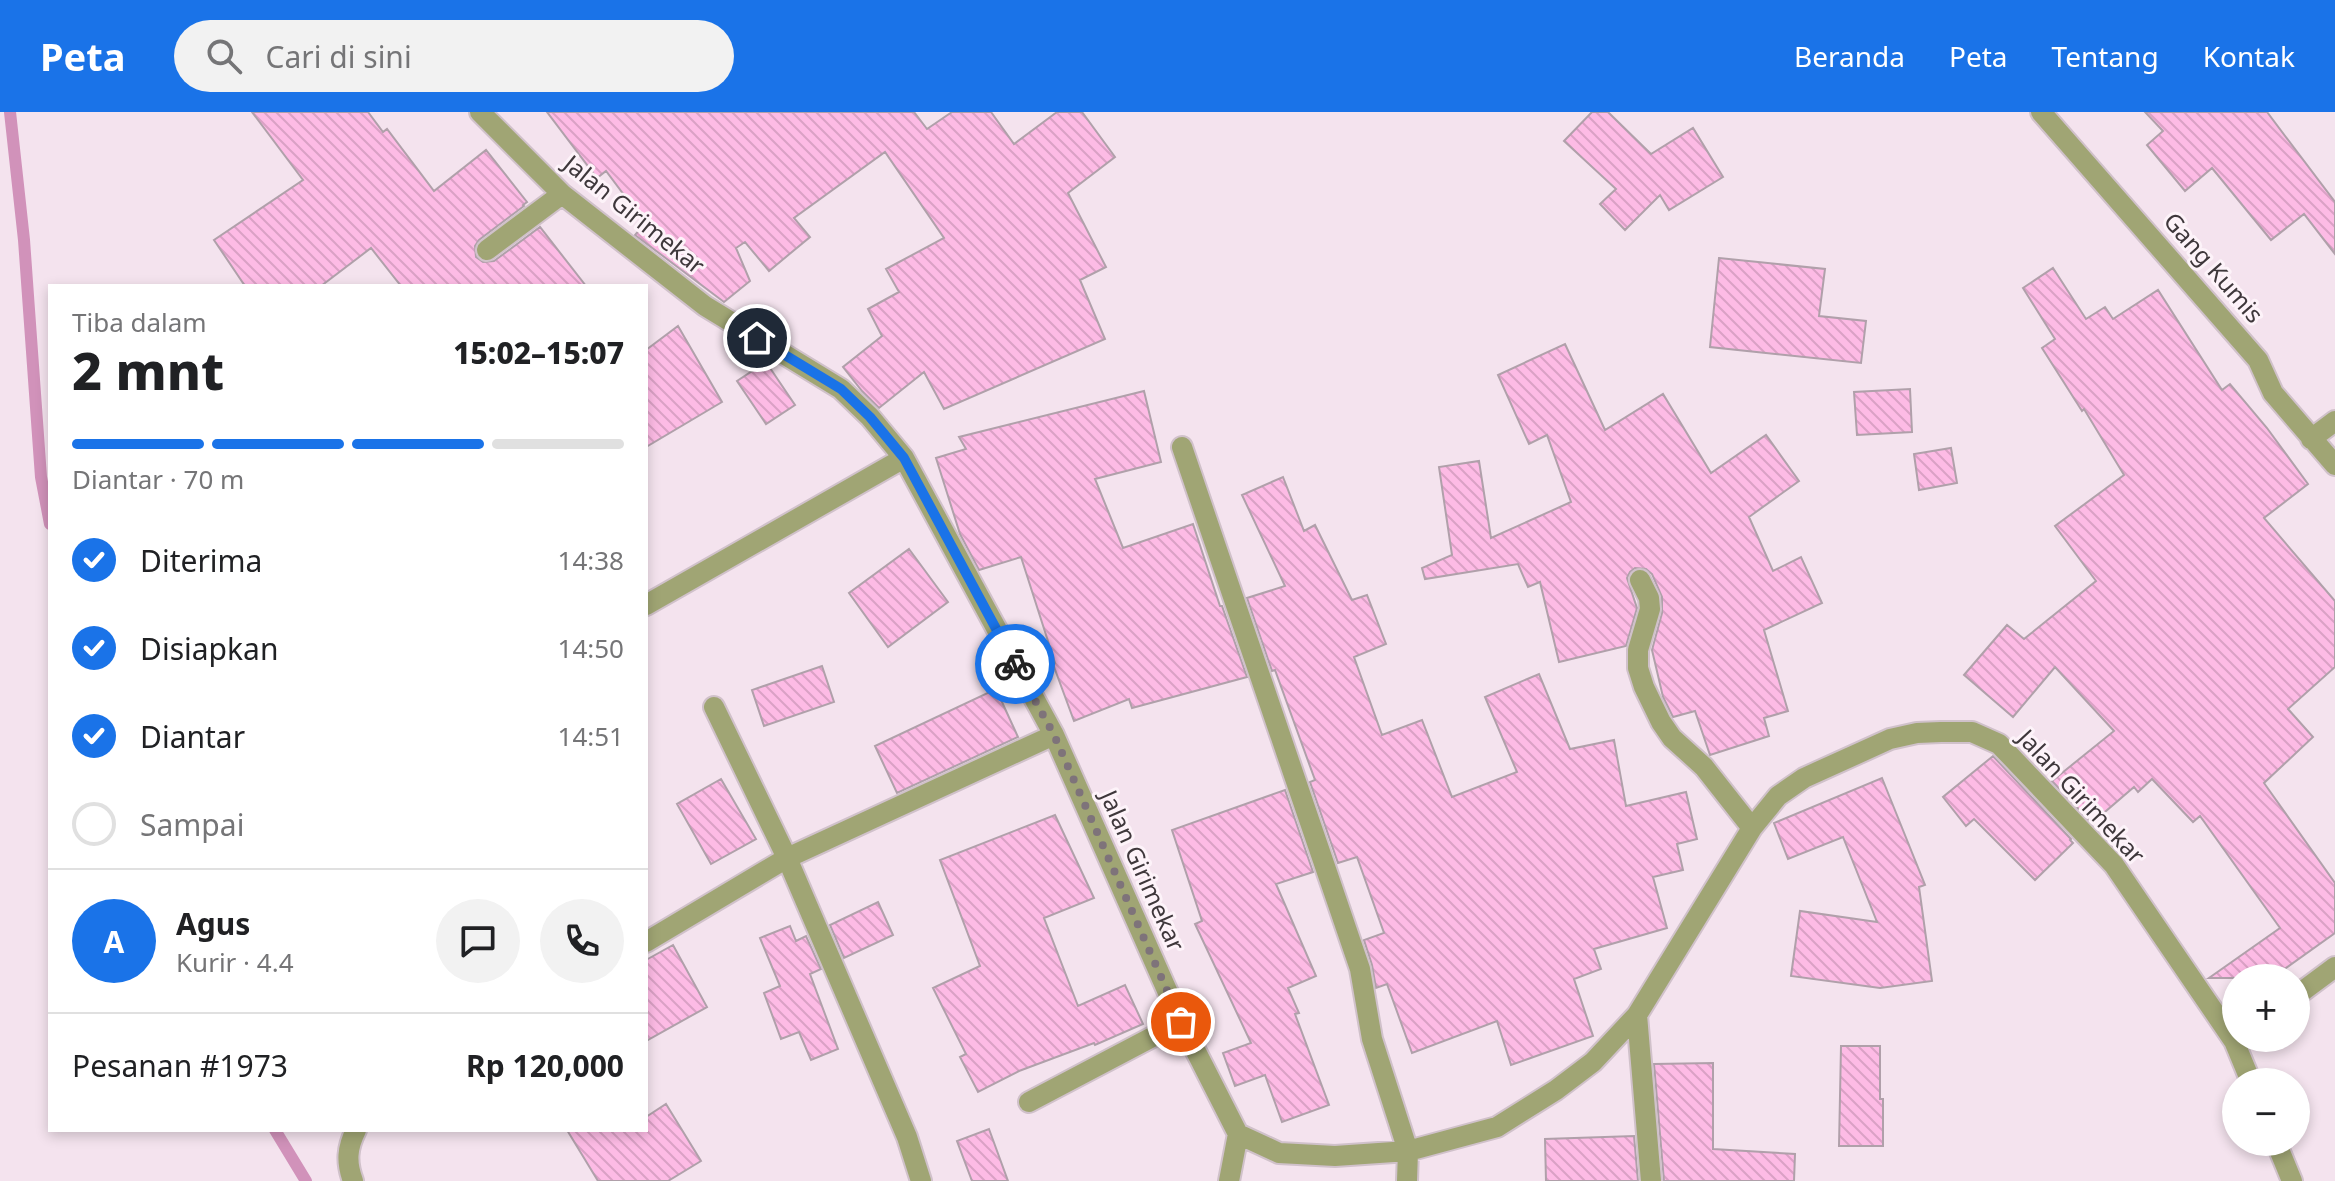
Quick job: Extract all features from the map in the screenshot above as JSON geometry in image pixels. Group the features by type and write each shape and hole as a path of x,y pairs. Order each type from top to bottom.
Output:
{"street":[{"name":"Jalan Girimekar","path":"480,112 562,194 705,306 841,389 870,417 904,458 1054,735 1181,1022 1238,1134 1279,1153 1335,1156 1408,1151 1497,1127 1556,1090 1593,1062 1637,1015 1752,828 1778,796 1804,778 1890,739 1917,733 1972,732 1989,738 2010,754 2114,865 2222,1020"},
{"name":"Gang Kumis","path":"2041,112 2258,360 2273,393 2335,465"},
{"path":"487,250 562,194"},
{"path":"2311,439 2335,421"},
{"path":"1182,447 1360,969 1372,1039 1408,1151 1407,1181"},
{"path":"648,604 904,458"},
{"path":"1640,580 1649,598 1650,609 1638,650 1638,668 1644,687 1672,738 1704,767 1752,828"},
{"path":"714,707 787,858 907,1137 919,1180"},
{"path":"648,941 787,858 1054,735"},
{"path":"2310,986 2335,967"},
{"path":"1637,1015 1651,1181"},
{"path":"1029,1102 1181,1022"},
{"path":"353,1181 348,1164 348,1146 355,1132"},
{"path":"1229,1181 1238,1134"},
{"path":"2282,1156 2292,1181"}],"building":[{"path":"252,112 368,112 383,132 387,129 434,191 486,150 527,202 479,240 475,246 476,257 483,262 494,261 540,227 584,284 399,284 371,248 324,284 244,284 214,240 303,180"},
{"path":"547,112 914,112 927,129 952,112 991,112 1014,144 1057,112 1082,112 1115,157 1068,193 1106,267 1080,280 1105,339 944,409 924,372 879,408 843,367 882,336 868,309 899,292 886,269 944,238 885,152 794,218 810,237 769,271 745,242 736,248 750,281 724,302 635,235 645,223 606,171 597,178"},
{"path":"1592,112 1608,112 1651,154 1693,128 1723,177 1669,210 1660,195 1625,230 1600,204 1616,189 1564,141"},
{"path":"2145,112 2267,112 2335,202 2335,254 2304,214 2271,240 2212,168 2185,191 2147,145 2163,131"},
{"path":"1719,258 1825,269 1819,316 1866,321 1861,363 1710,347"},
{"path":"2053,268 2086,319 2105,307 2113,319 2158,290 2222,390 2230,384 2308,484 2264,518 2335,601 2335,667 2288,709 2313,737 2264,783 2335,883 2335,933 2292,964 2229,964 2280,928 2200,816 2193,822 2152,779 2138,792 2134,787 2092,823 2052,781 2114,731 2055,667 2013,717 1964,675 2007,625 2024,639 2096,581 2055,526 2124,475 2042,348 2055,339 2023,288"},
{"path":"678,326 722,402 648,446 648,348"},
{"path":"1565,344 1605,430 1663,394 1711,473 1766,435 1799,481 1749,517 1773,571 1801,557 1822,603 1764,630 1788,711 1764,718 1769,736 1710,755 1695,711 1673,717 1663,697 1652,650 1662,613 1662,597 1652,574 1646,569 1635,568 1627,578 1637,608 1626,646 1559,662 1540,582 1528,587 1518,564 1425,579 1422,568 1452,555 1439,467 1479,461 1491,538 1571,502 1547,435 1529,444 1498,375"},
{"path":"766,362 795,405 766,424 737,381"},
{"path":"1910,389 1912,432 1857,435 1854,392"},
{"path":"1144,391 1161,462 1095,479 1123,548 1193,524 1247,677 1132,708 1129,699 1074,721 1053,664 1021,557 979,570 960,534 936,458 966,449 959,437"},
{"path":"1951,448 1957,483 1919,490 1914,454"},
{"path":"1283,477 1304,531 1315,525 1352,600 1367,595 1386,644 1354,657 1382,735 1422,720 1452,797 1517,772 1485,697 1539,674 1570,749 1614,740 1626,806 1686,792 1697,839 1677,844 1683,870 1653,877 1667,928 1594,949 1601,969 1574,979 1593,1036 1511,1065 1497,1021 1412,1053 1387,984 1376,988 1364,940 1384,933 1357,857 1338,863 1310,782 1315,780 1247,598 1285,586 1242,495"},
{"path":"909,549 948,602 888,647 849,593"},
{"path":"822,666 834,702 764,726 752,690"},
{"path":"996,689 1018,737 897,793 875,746"},
{"path":"1993,756 2073,843 2035,880 1974,819 1966,826 1943,797"},
{"path":"1882,778 1925,885 1919,887 1932,981 1880,988 1791,976 1800,911 1877,922 1843,837 1788,859 1774,823"},
{"path":"721,779 756,839 711,864 677,804"},
{"path":"1285,790 1313,872 1276,884 1316,976 1288,988 1329,1105 1282,1122 1265,1075 1235,1086 1223,1053 1251,1043 1195,924 1202,921 1172,830"},
{"path":"1055,815 1094,898 1044,918 1078,1006 1125,985 1143,1024 1095,1045 1019,1071 978,1092 960,1057 966,1054 933,988 980,966 940,860"},
{"path":"878,902 893,935 844,958 830,925"},
{"path":"790,926 796,941 806,936 821,969 810,974 838,1049 811,1060 799,1032 781,1039 764,993 780,986 760,938"},
{"path":"673,945 707,1007 648,1040 648,959"},
{"path":"2222,969 2222,978 2209,978"},
{"path":"1841,1046 1880,1046 1883,1146 1839,1146"},
{"path":"1713,1063 1713,1149 1795,1154 1794,1181 1664,1181 1654,1064"},
{"path":"666,1104 701,1161 668,1181 598,1181 568,1132 648,1132 648,1116"},
{"path":"989,1129 1008,1181 972,1181 957,1141"},
{"path":"1634,1136 1638,1181 1546,1181 1545,1139"}],"waterway":[{"path":"10,112 24,240 41,477 48,514"},
{"path":"276,1132 306,1181"}],"way so far":[{"path":"1015,664 1054,735 1181,1022"}],"route":[{"path":"757,338 841,389 870,417 904,458 1015,664"}]}
